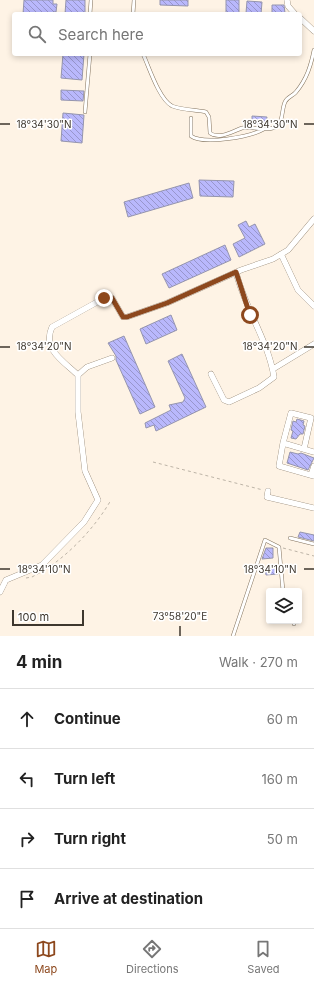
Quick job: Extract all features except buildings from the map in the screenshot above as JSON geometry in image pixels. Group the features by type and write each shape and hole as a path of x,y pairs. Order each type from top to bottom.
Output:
{"street":[{"path":"287,0 288,6 293,12"},
{"path":"302,20 314,32"},
{"path":"0,592 6,580 42,565 84,522 98,500 85,471 78,412 78,375 54,353 48,342 52,326 108,296 112,298 123,317 127,317 167,303 288,250 314,219"},
{"path":"281,254 298,290 314,306"},
{"path":"211,374 224,400 229,402 254,391 274,377 273,369 260,334 244,300 236,272"},
{"path":"273,369 314,344"},
{"path":"78,375 88,367 112,358"},
{"path":"304,449 311,418 291,413 279,466 313,476 314,466"},
{"path":"284,443 314,452"},
{"path":"268,492 267,497 314,508"}],"lane":[{"path":"90,12 91,0"},
{"path":"134,0 134,12"},
{"path":"144,56 156,85 166,101 177,107 206,112 209,117 212,135 230,134 243,128 264,129 278,126 282,118 282,107 286,100 296,93 310,71 314,50"},
{"path":"85,112 90,56"},
{"path":"191,118 191,136 195,139 210,141 256,134 264,129"},
{"path":"290,538 314,544"},
{"path":"233,636 265,540 279,547 283,588"}],"path":[{"path":"153,462 268,492"},
{"path":"279,547 314,556"}],"route":[{"path":"104,298 108,296 112,298 123,317 127,317 167,303 236,272 239,286 250,315"}]}
